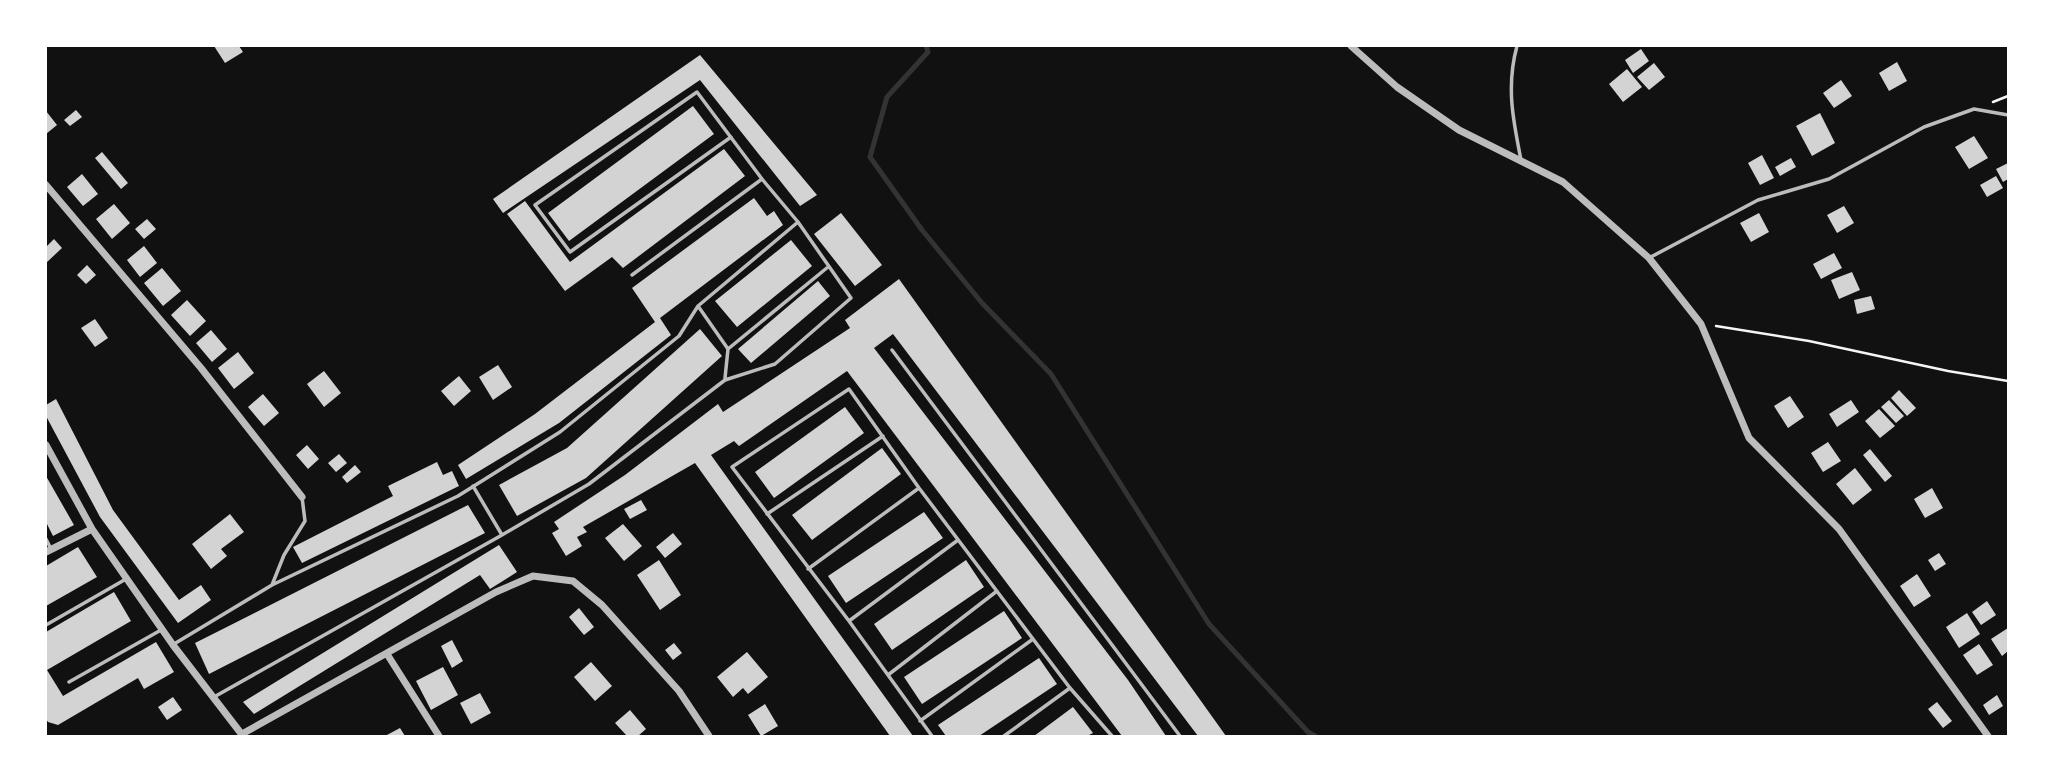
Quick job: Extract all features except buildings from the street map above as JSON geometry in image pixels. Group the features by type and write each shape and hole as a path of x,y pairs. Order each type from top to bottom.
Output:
{"street":[{"path":"1351,46 1396,87 1459,130 1563,182 1650,258 1701,324 1749,438 1839,529 1987,737"},
{"path":"46,185 201,368 302,497"},
{"path":"46,445 92,530 173,645 243,735 496,593 533,576 573,581 602,606 680,691 709,737"},
{"path":"48,551 92,530"},
{"path":"387,654 439,737"}],"lane":[{"path":"1517,46 1510,70 1513,120 1521,160"},
{"path":"214,697 589,484 725,380 775,364 851,298 798,222 697,92 535,205 570,252 731,137"},
{"path":"1650,258 1758,200 1829,179 1924,127 1974,109 2008,115"},
{"path":"632,275 762,179"},
{"path":"173,645 272,585 458,496 561,432 679,336 698,306 798,222"},
{"path":"728,349 828,267"},
{"path":"698,306 728,349 725,380"},
{"path":"892,350 1180,737"},
{"path":"932,737 849,621 732,467 849,388 958,540 1070,688 1111,736"},
{"path":"767,514 883,436"},
{"path":"474,486 502,535"},
{"path":"808,569 919,488"},
{"path":"272,585 284,555 305,521 302,497"},
{"path":"46,540 48,551"},
{"path":"849,621 958,540"},
{"path":"46,625 128,578"},
{"path":"888,675 997,591"},
{"path":"69,682 163,629"},
{"path":"920,721 1033,639"},
{"path":"1004,737 1070,688"}],"path":[{"path":"1701,324 1809,341 2008,381"}],"waterway":[{"path":"926,46 928,52 887,97 870,157 922,230 982,303 1051,374 1209,624 1308,732 1315,736"}]}
